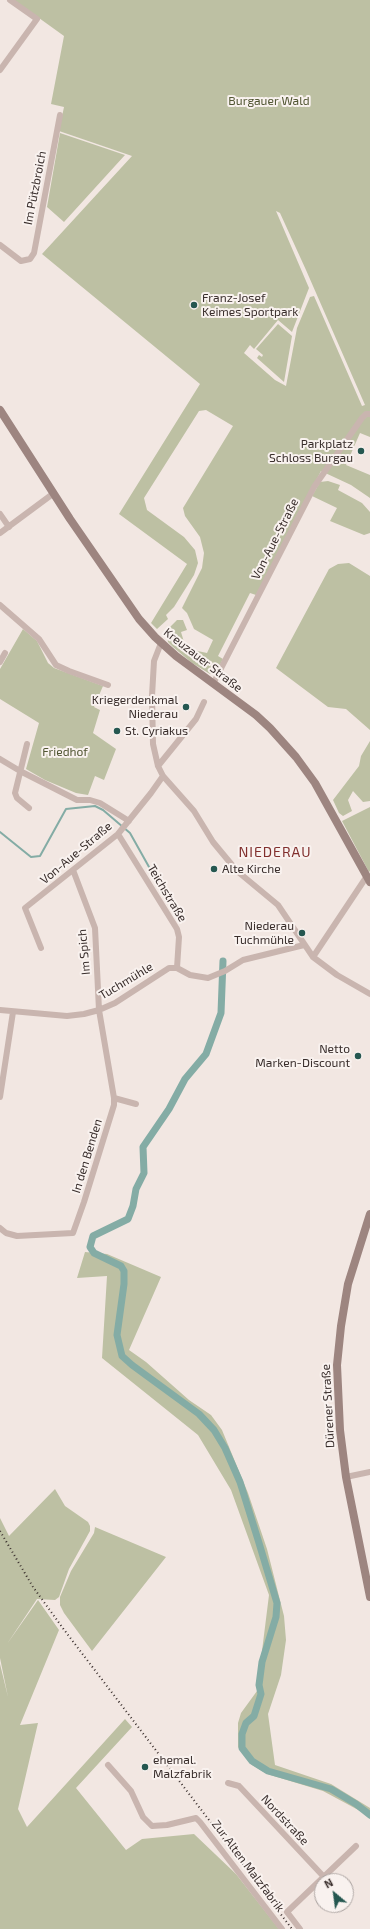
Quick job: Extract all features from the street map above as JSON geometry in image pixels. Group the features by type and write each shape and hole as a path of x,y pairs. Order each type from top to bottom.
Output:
{"main road":[{"name":"Kreuzauer Straße","path":"0,410 132,610 161,643 213,684 256,714 296,757 315,783 368,879"},
{"name":"Dürener Straße","path":"370,1214 348,1284 338,1349 340,1430 346,1477 370,1597"}],"street":[{"path":"0,70 37,19 10,0"},
{"name":"Im Pützbroich","path":"0,245 16,259 26,261 34,253 60,115"},
{"name":"Von-Aue-Straße","path":"213,684 314,487 362,418 366,414 370,414"},
{"path":"0,533 54,493"},
{"path":"0,514 9,527"},
{"path":"0,605 39,639 51,660 56,665 108,685"},
{"path":"161,643 154,661 152,744 158,766 163,776 194,811 213,842 237,871 278,905 313,957 337,975 370,994"},
{"path":"0,662 5,653"},
{"path":"158,766 196,719 204,702"},
{"path":"27,744 15,793 17,798 29,808"},
{"path":"0,759 76,800 90,800 100,803 128,822"},
{"name":"Von-Aue-Straße","path":"41,948 25,908 120,831 163,776"},
{"name":"Teichstraße","path":"120,831 177,929 179,938 177,968"},
{"name":"Im Spich","path":"73,870 95,928 99,1010"},
{"path":"313,957 368,879"},
{"path":"177,968 190,975 208,978 225,971 243,960 304,945"},
{"name":"Tuchmühle","path":"0,1010 67,1016 99,1010 115,1003 169,968 177,968"},
{"name":"In den Benden","path":"0,1228 6,1233 17,1236 73,1233 78,1221 114,1098 99,1010"},
{"path":"0,1097 13,1012"},
{"path":"114,1098 136,1104"},
{"path":"346,1477 370,1472"},
{"name":"Zur Alten Malzfabrik","path":"108,1765 131,1791 143,1817 152,1826 167,1826 178,1821 196,1818 282,1929"},
{"name":"Nordstraße","path":"228,1783 239,1786 320,1873"},
{"path":"328,1873 356,1846"},
{"path":"300,1929 287,1912 314,1886"}],"green space":[{"name":"Burgauer Wald","path":"14,0 370,0 370,437 360,433 346,465 370,475 370,498 351,485 321,471 256,595 250,593 218,656 223,659 216,672 210,674 192,663 173,647 168,642 167,635 170,627 177,620 183,620 187,630 181,632 184,642 193,650 207,653 213,640 194,629 187,613 182,608 202,568 204,553 200,537 185,516 183,508 233,426 206,410 199,411 144,498 147,510 184,537 195,550 198,563 194,575 174,607 166,615 168,619 157,629 151,623 187,564 119,514 200,384 42,254 132,156 59,131 64,107 51,104 64,36","holes":["276,211 280,213 306,270 365,405 362,406 314,296 310,297 297,328 286,386 275,380 244,353 250,345 254,349 278,320 292,332 309,288"]},
{"path":"60,133 125,155 64,222 47,207"},
{"path":"278,324 292,336 284,382 257,358 259,355 262,357 263,355 256,349"},
{"path":"328,481 340,485 338,490 362,503 370,512 370,533 364,535 330,521 337,508 312,496 320,482"},
{"path":"349,563 370,576 370,730 346,709 328,707 276,668 329,569 338,564"},
{"name":"Friedhof","path":"23,629 37,641 48,663 54,668 103,686 94,707 100,710 93,733 116,749 104,780 95,776 88,795 76,793 45,780 26,769 39,723 0,699 0,669"},
{"path":"370,741 370,801 363,802 353,791 348,800 352,811 343,816 339,813 333,800 359,766 361,756"},
{"path":"370,807 370,871 369,872 342,821"},
{"path":"85,1252 107,1254 161,1277 129,1350 146,1362 189,1400 211,1415 222,1430 248,1493 267,1549 284,1616 286,1640 281,1675 268,1714 275,1765 331,1784 370,1808 370,1819 362,1812 323,1791 267,1774 252,1765 238,1747 238,1723 241,1713 257,1691 269,1595 231,1490 198,1435 102,1358 107,1276 77,1278"},
{"path":"55,1489 65,1506 88,1522 90,1531 69,1569 59,1597 55,1600 37,1599 7,1644 38,1600 59,1630 20,1725 38,1723 18,1809 27,1827 125,1719 132,1727 76,1788 126,1850 142,1839 194,1834 236,1874 279,1929 0,1929 0,1664 8,1697 0,1658 0,1518 9,1536"},
{"path":"95,1527 166,1557 92,1651 64,1613 60,1605 60,1597 71,1571 94,1533"}],"waterway":[{"path":"0,832 31,857 40,856 66,809 95,806 103,810 130,833 158,883 184,919"},
{"path":"223,961 221,1013 206,1054 185,1079 169,1109 143,1147 144,1173 136,1189 133,1206 128,1219 93,1236 90,1247 94,1253 121,1266 124,1271 124,1284 117,1335 122,1356 199,1414 214,1430 225,1448 240,1482 259,1543 277,1603 276,1617 262,1662 259,1685 261,1694 254,1716 246,1723 242,1734 242,1748 252,1761 268,1771 331,1789 356,1804 370,1815"}],"railway":[{"path":"0,1531 33,1587 65,1631 292,1929"}],"place":[{"name":"Franz-Josef Keimes Sportpark","path":"194,305"},
{"name":"Parkplatz Schloss Burgau","path":"361,451"},
{"name":"Kriegerdenkmal Niederau","path":"186,707"},
{"name":"St. Cyriakus","path":"117,731"},
{"name":"Alte Kirche","path":"214,869"},
{"name":"Niederau Tuchmühle","path":"302,933"},
{"name":"Netto Marken-Discount","path":"358,1056"},
{"name":"ehemal. Malzfabrik","path":"145,1767"}],"district":[{"name":"NIEDERAU","path":"275,852"}]}
